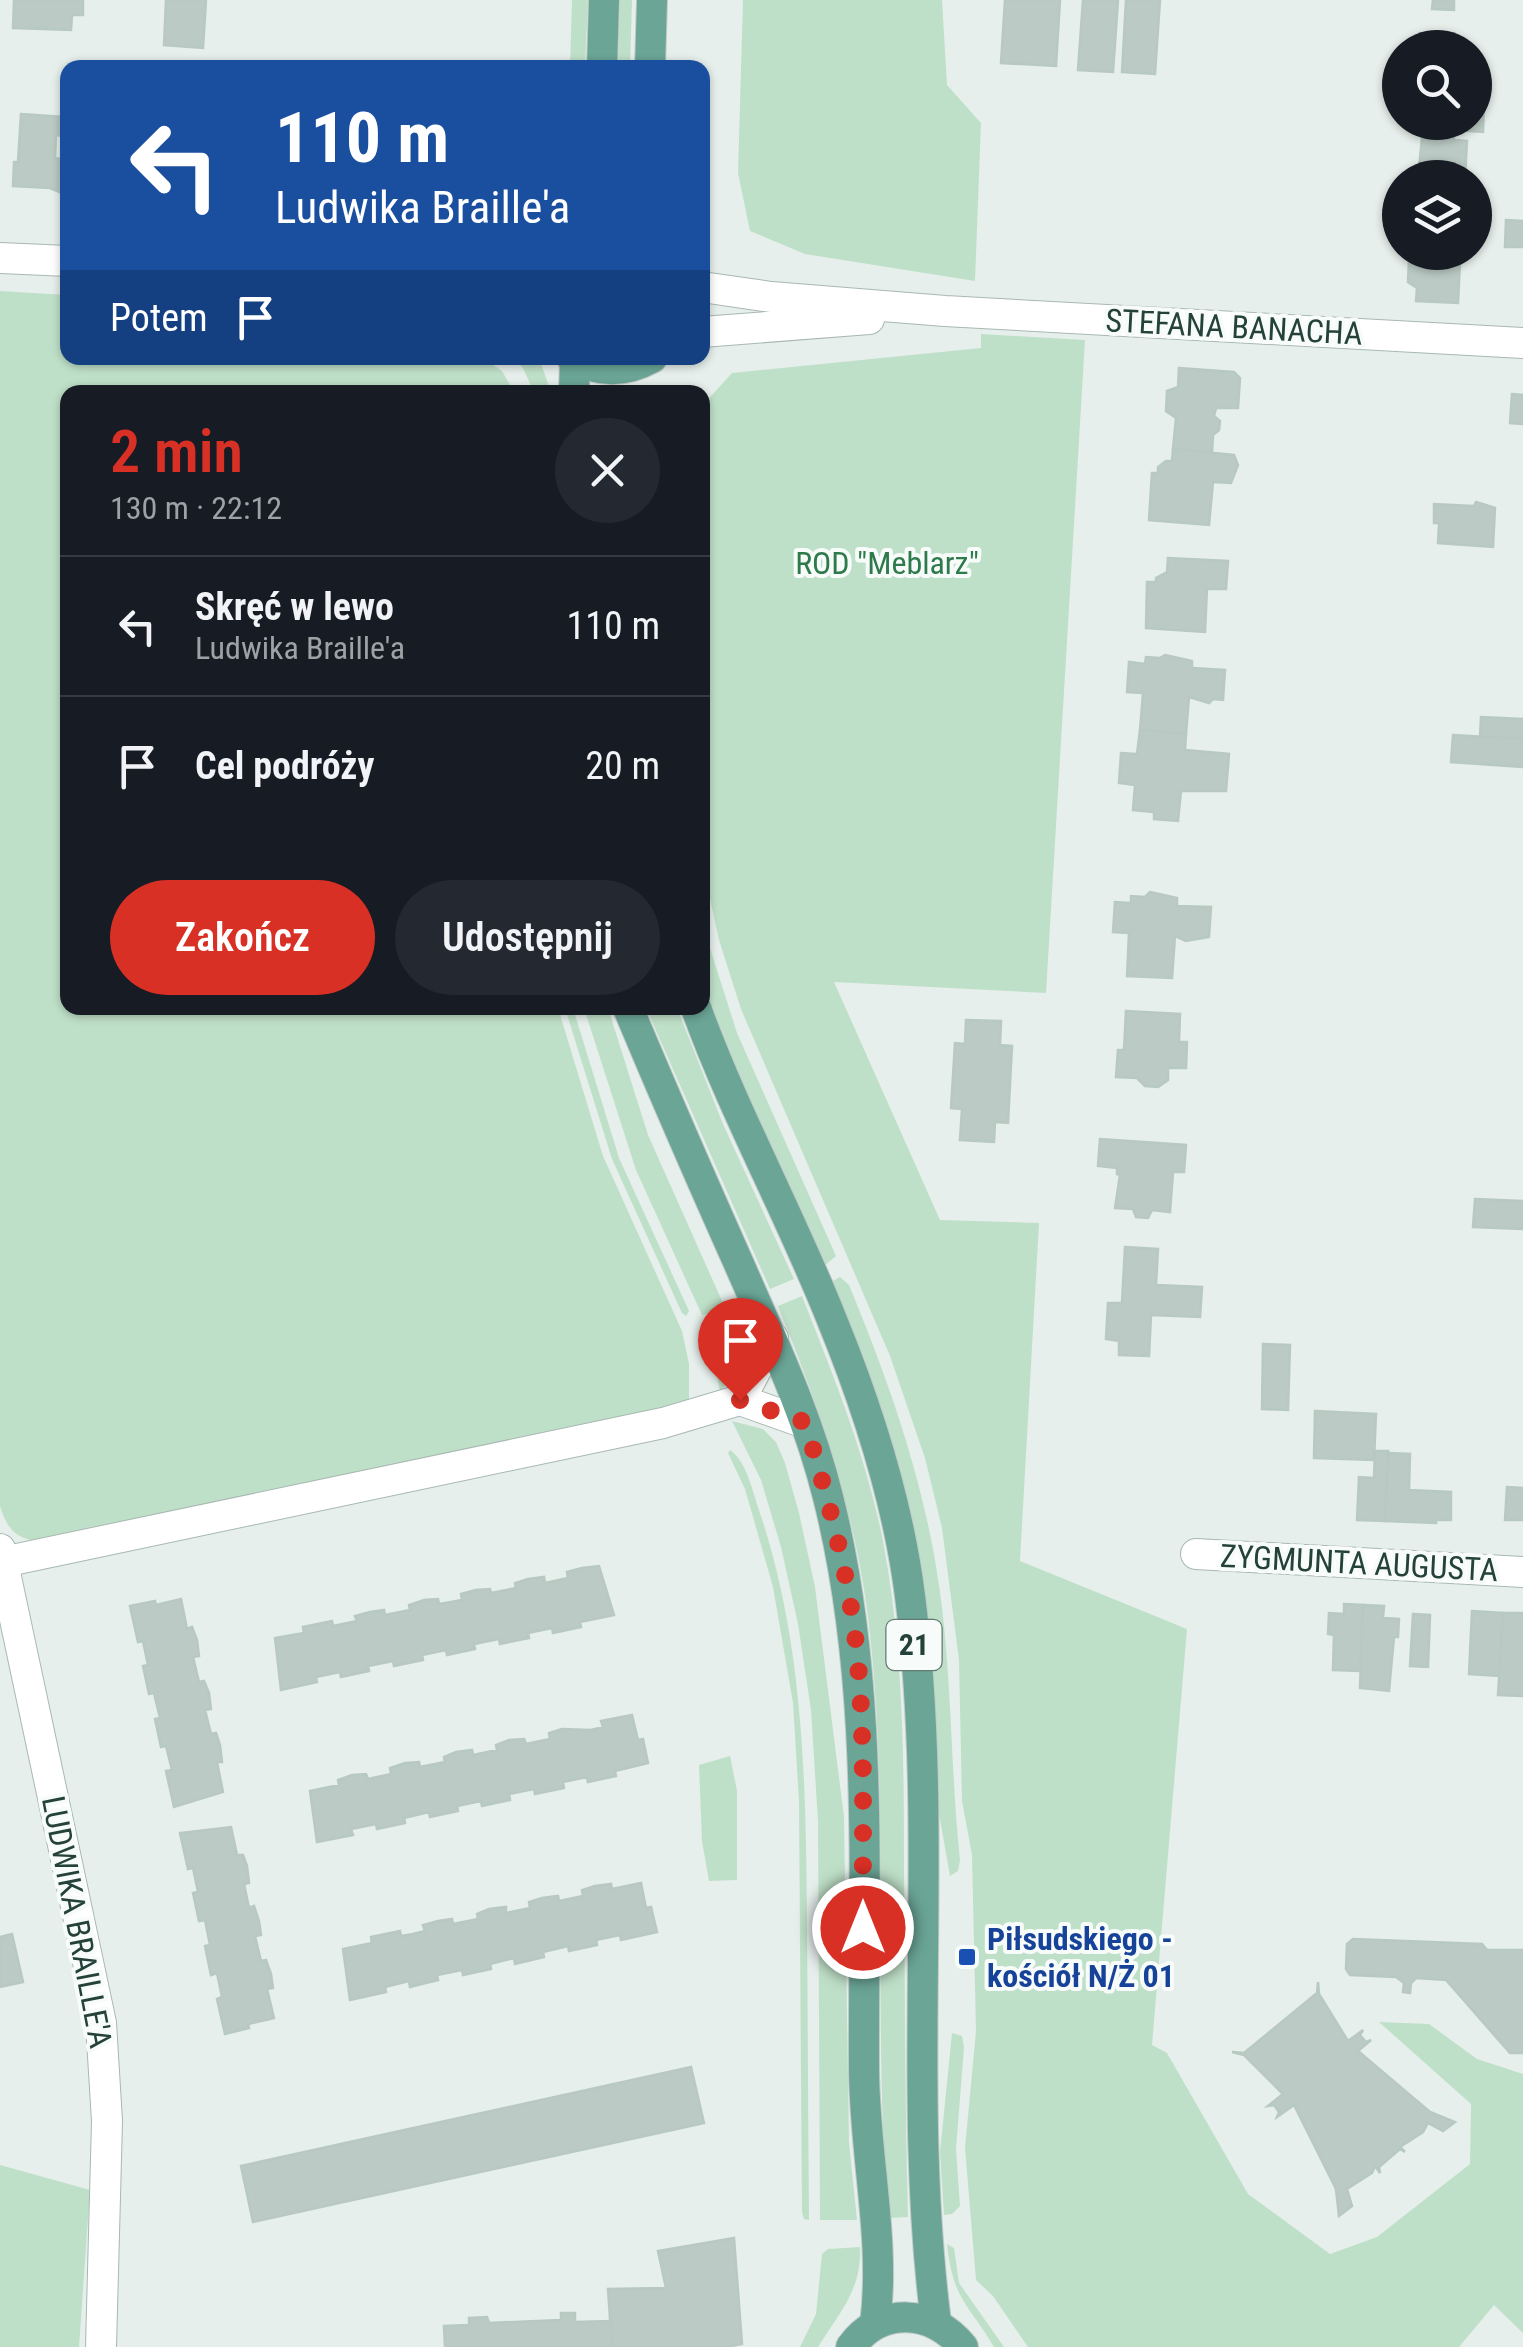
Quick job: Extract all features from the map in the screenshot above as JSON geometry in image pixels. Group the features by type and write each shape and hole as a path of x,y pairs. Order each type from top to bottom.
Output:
{"main road":[{"path":"602,60 604,0"},
{"path":"650,60 652,0"},
{"path":"588,365 641,372"},
{"name":"21","path":"631,1015 805,1422 828,1496 846,1585 859,1679 864,2081 880,2289 875,2324"},
{"name":"21","path":"699,1015 746,1132 850,1365 888,1482 910,1594 922,1796 926,2226 936,2322"},
{"path":"851,2347 875,2324 895,2317 916,2316 936,2322 963,2347"}],"street":[{"path":"0,258 60,261"},
{"name":"STEFANA BANACHA","path":"710,288 944,311 1523,343"},
{"name":"STEFANA BANACHA","path":"710,331 944,311"},
{"path":"772,1338 740,1400 805,1422"},
{"name":"LUDWIKA BRAILLE'A","path":"100,2347 106,2121 100,2022 2,1555 663,1423 740,1400"},
{"name":"ZYGMUNTA AUGUSTA","path":"1196,1554 1523,1572"}],"green space":[{"path":"572,0 588,0 585,60 570,60"},
{"path":"620,0 632,0 630,60 618,60"},
{"path":"743,0 942,0 947,85 981,123 975,281 805,254 750,231 738,173"},
{"path":"0,291 60,295 60,365 493,365 510,385 60,385 60,1015 560,1015 603,1156 682,1331 689,1364 689,1404 36,1541 17,1534 8,1525 0,1506"},
{"name":"ROD \"Meblarz\"","path":"981,334 1085,340 1046,993 834,982 940,1220 1039,1223 1020,1561 1187,1629 1152,2045 1167,2053 1248,2194 1330,2254 1377,2237 1470,2164 1471,2104 1379,2022 1429,2024 1477,2059 1523,2074 1523,2333 1494,2305 1459,2347 1028,2347 993,2296 976,2280 965,2148 976,2031 972,1855 962,1801 959,1660 942,1528 925,1458 890,1356 741,1009 710,899 710,397 732,373 981,348"},
{"path":"520,365 541,365 549,385 531,385"},
{"path":"710,948 737,1033 836,1256 824,1266 749,1103 711,1005"},
{"path":"567,1015 575,1015 619,1158 689,1311 686,1316 682,1313 612,1159"},
{"path":"586,1015 610,1015 648,1135 726,1310 702,1315 636,1170"},
{"path":"649,1015 680,1015 723,1124 794,1279 770,1289"},
{"path":"840,1277 849,1285 894,1403 918,1484 936,1566 945,1639 960,1860 958,1871 950,1876 938,1808 931,1653 919,1558 887,1425 831,1282"},
{"path":"802,1296 868,1478 883,1541 895,1624 903,1749 908,2217 889,2218 884,2145 879,1780 870,1634 857,1549 836,1467 778,1306"},
{"path":"734,1327 738,1361 732,1377 720,1391 708,1332"},
{"path":"732,1421 763,1429 776,1442 799,1513 815,1587 844,1817 849,2143 857,2220 820,2220 818,1821 811,1710 781,1547 761,1480"},
{"path":"730,1450 748,1477 774,1561 786,1613 800,1718 807,1878 809,2220 804,2219 802,2212 799,1801 793,1703 773,1587"},
{"path":"730,1756 737,1791 737,1880 709,1881 702,1841 699,1765"},
{"path":"952,2033 962,2036 964,2047 956,2149 960,2206 952,2214 944,2215 940,2152"},
{"path":"0,2165 90,2190 79,2347 0,2347"},
{"path":"947,2244 954,2248 959,2283 1004,2347 994,2347 963,2300 953,2278"},
{"path":"860,2247 857,2276 841,2312 818,2347 800,2347 816,2314 822,2254 828,2249"}],"building":[{"path":"14,0 83,0 83,15 72,15 71,30 13,28"},
{"path":"166,0 206,0 203,48 164,45"},
{"path":"1005,0 1060,0 1056,66 1001,63"},
{"path":"1083,0 1118,0 1113,72 1078,70"},
{"path":"1126,0 1160,0 1155,74 1122,72"},
{"path":"1433,0 1454,0 1454,10 1432,9"},
{"path":"21,114 60,117 55,158 60,159 60,192 13,186 14,162 18,162"},
{"path":"1422,140 1467,141 1466,160 1420,160"},
{"path":"1506,220 1523,221 1523,247 1505,247"},
{"path":"1408,270 1460,270 1458,303 1416,301 1417,288 1408,282"},
{"path":"1179,368 1234,372 1240,378 1238,408 1216,408 1214,416 1220,421 1219,430 1213,435 1212,453 1173,449 1176,418 1166,411 1167,391 1178,387"},
{"path":"1512,394 1523,395 1523,424 1510,423"},
{"path":"1173,449 1234,455 1238,465 1231,483 1213,482 1209,525 1149,520 1152,473 1158,473 1158,467 1166,461 1172,461"},
{"path":"1476,502 1495,508 1493,547 1438,543 1439,523 1434,523 1434,504 1474,506"},
{"path":"1168,558 1228,561 1226,589 1207,589 1205,632 1146,628 1147,582 1156,582 1167,572"},
{"path":"1165,655 1192,661 1192,668 1225,670 1223,700 1213,699 1209,703 1189,697 1186,734 1140,730 1143,693 1127,692 1129,662 1145,664 1146,657"},
{"path":"1481,717 1523,719 1523,739 1480,737"},
{"path":"1140,730 1186,734 1185,750 1229,754 1226,791 1181,791 1178,821 1154,819 1154,812 1133,810 1135,785 1119,783 1121,753 1137,754"},
{"path":"1453,735 1523,739 1523,767 1451,762"},
{"path":"1150,892 1177,898 1177,906 1211,907 1209,937 1186,941 1175,936 1172,978 1127,976 1129,933 1113,932 1115,902 1131,903 1131,896 1145,897"},
{"path":"1126,1011 1180,1014 1179,1042 1187,1042 1186,1068 1168,1068 1168,1080 1158,1087 1145,1086 1137,1078 1116,1077 1118,1050 1124,1050"},
{"path":"966,1020 1001,1021 1000,1045 1012,1046 1008,1123 995,1122 994,1142 960,1140 962,1109 951,1108 955,1043 965,1044"},
{"path":"1100,1139 1186,1145 1184,1172 1173,1172 1170,1212 1152,1210 1148,1218 1136,1217 1133,1209 1115,1208 1120,1175 1117,1168 1098,1166"},
{"path":"1475,1199 1523,1201 1523,1229 1473,1227"},
{"path":"1125,1247 1158,1249 1156,1285 1202,1287 1200,1317 1151,1315 1149,1356 1119,1355 1119,1341 1106,1339 1108,1303 1122,1303"},
{"path":"1263,1344 1290,1345 1288,1410 1262,1409"},
{"path":"1315,1411 1376,1414 1374,1460 1314,1458"},
{"path":"1375,1451 1388,1451 1385,1521 1357,1520 1359,1477 1374,1478"},
{"path":"1388,1453 1410,1454 1409,1490 1451,1492 1451,1520 1385,1521"},
{"path":"1507,1487 1523,1488 1523,1520 1505,1520"},
{"path":"599,1566 614,1615 553,1633 552,1628 528,1633 529,1638 474,1644 475,1649 422,1655 423,1660 394,1666 393,1661 368,1666 369,1671 341,1677 340,1672 316,1677 317,1682 281,1690 275,1638 304,1633 303,1627 357,1621 355,1616 370,1612 384,1610 385,1615 410,1610 409,1605 424,1600 438,1599 439,1604 462,1600 461,1594 516,1588 515,1583 528,1579 544,1577 545,1583 568,1578 567,1572"},
{"path":"181,1599 187,1629 192,1627 197,1640 199,1656 193,1657 199,1682 204,1681 209,1693 211,1709 205,1710 211,1734 216,1733 220,1745 222,1762 217,1762 223,1792 174,1807 166,1771 172,1770 166,1746 161,1747 155,1719 160,1718 154,1693 149,1694 143,1641 138,1642 130,1606"},
{"path":"1344,1604 1363,1605 1360,1671 1333,1670 1334,1635 1328,1634 1329,1613 1344,1614"},
{"path":"1363,1605 1384,1606 1383,1618 1399,1619 1389,1691 1360,1688"},
{"path":"1472,1611 1503,1613 1500,1676 1469,1674"},
{"path":"1503,1613 1523,1613 1523,1696 1498,1695"},
{"path":"1413,1614 1430,1615 1428,1667 1410,1666"},
{"path":"632,1715 648,1763 615,1771 616,1776 563,1782 564,1788 509,1794 510,1800 457,1806 458,1811 430,1817 429,1812 404,1818 405,1823 351,1829 353,1835 317,1842 310,1791 339,1785 338,1780 352,1775 366,1774 368,1779 391,1774 390,1768 405,1763 419,1762 420,1767 445,1762 444,1757 456,1752 472,1750 473,1755 497,1750 496,1745 509,1740 524,1739 526,1744 550,1739 549,1733 562,1729 591,1730 603,1727 601,1721"},
{"path":"231,1827 237,1855 243,1855 247,1866 249,1883 244,1884 249,1908 254,1906 259,1921 261,1935 255,1936 261,1961 266,1960 271,1974 273,1988 267,1989 274,2018 225,2034 217,1999 222,1997 217,1973 211,1975 205,1920 199,1921 193,1868 188,1869 180,1833"},
{"path":"641,1883 646,1908 651,1907 657,1932 621,1940 620,1935 596,1940 597,1945 569,1951 568,1946 543,1952 544,1957 515,1964 514,1958 490,1964 491,1969 463,1975 462,1970 437,1975 438,1980 410,1987 409,1981 385,1987 386,1992 350,2000 343,1949 372,1943 371,1937 400,1931 401,1936 413,1934 425,1931 423,1925 438,1921 452,1919 453,1924 478,1919 477,1914 489,1909 506,1907 506,1913 530,1908 529,1902 542,1898 558,1896 559,1901 583,1896 582,1890 595,1886 611,1884 612,1889"},
{"path":"12,1934 23,1982 0,1987 0,1937"},
{"path":"1353,1939 1482,1944 1487,1950 1523,1950 1523,2053 1510,2053 1446,1980 1416,1978 1410,1993 1403,1992 1404,1983 1396,1977 1350,1975 1346,1969 1347,1944"},
{"path":"1318,1982 1319,1994 1348,2041 1363,2030 1360,2035 1366,2042 1371,2040 1358,2051 1430,2112 1455,2122 1443,2131 1428,2123 1423,2132 1400,2147 1405,2152 1400,2149 1379,2167 1380,2173 1375,2166 1372,2173 1347,2189 1352,2206 1339,2216 1336,2189 1294,2105 1277,2117 1279,2112 1274,2105 1268,2106 1283,2094 1244,2055 1232,2052 1244,2053 1317,1993"},
{"path":"691,2067 704,2123 253,2222 241,2166"},
{"path":"734,2238 742,2344 612,2347 608,2289 666,2288 658,2251"},
{"path":"561,2313 575,2313 575,2322 611,2321 612,2347 445,2347 444,2326 469,2325 469,2318 487,2317 489,2323 561,2320"}],"place":[{"name":"Piłsudskiego - kościół N/Ż 01","path":"967,1957"}],"route":[{"path":"740,1400 805,1422 828,1496 859,1679 863,1928"}]}
